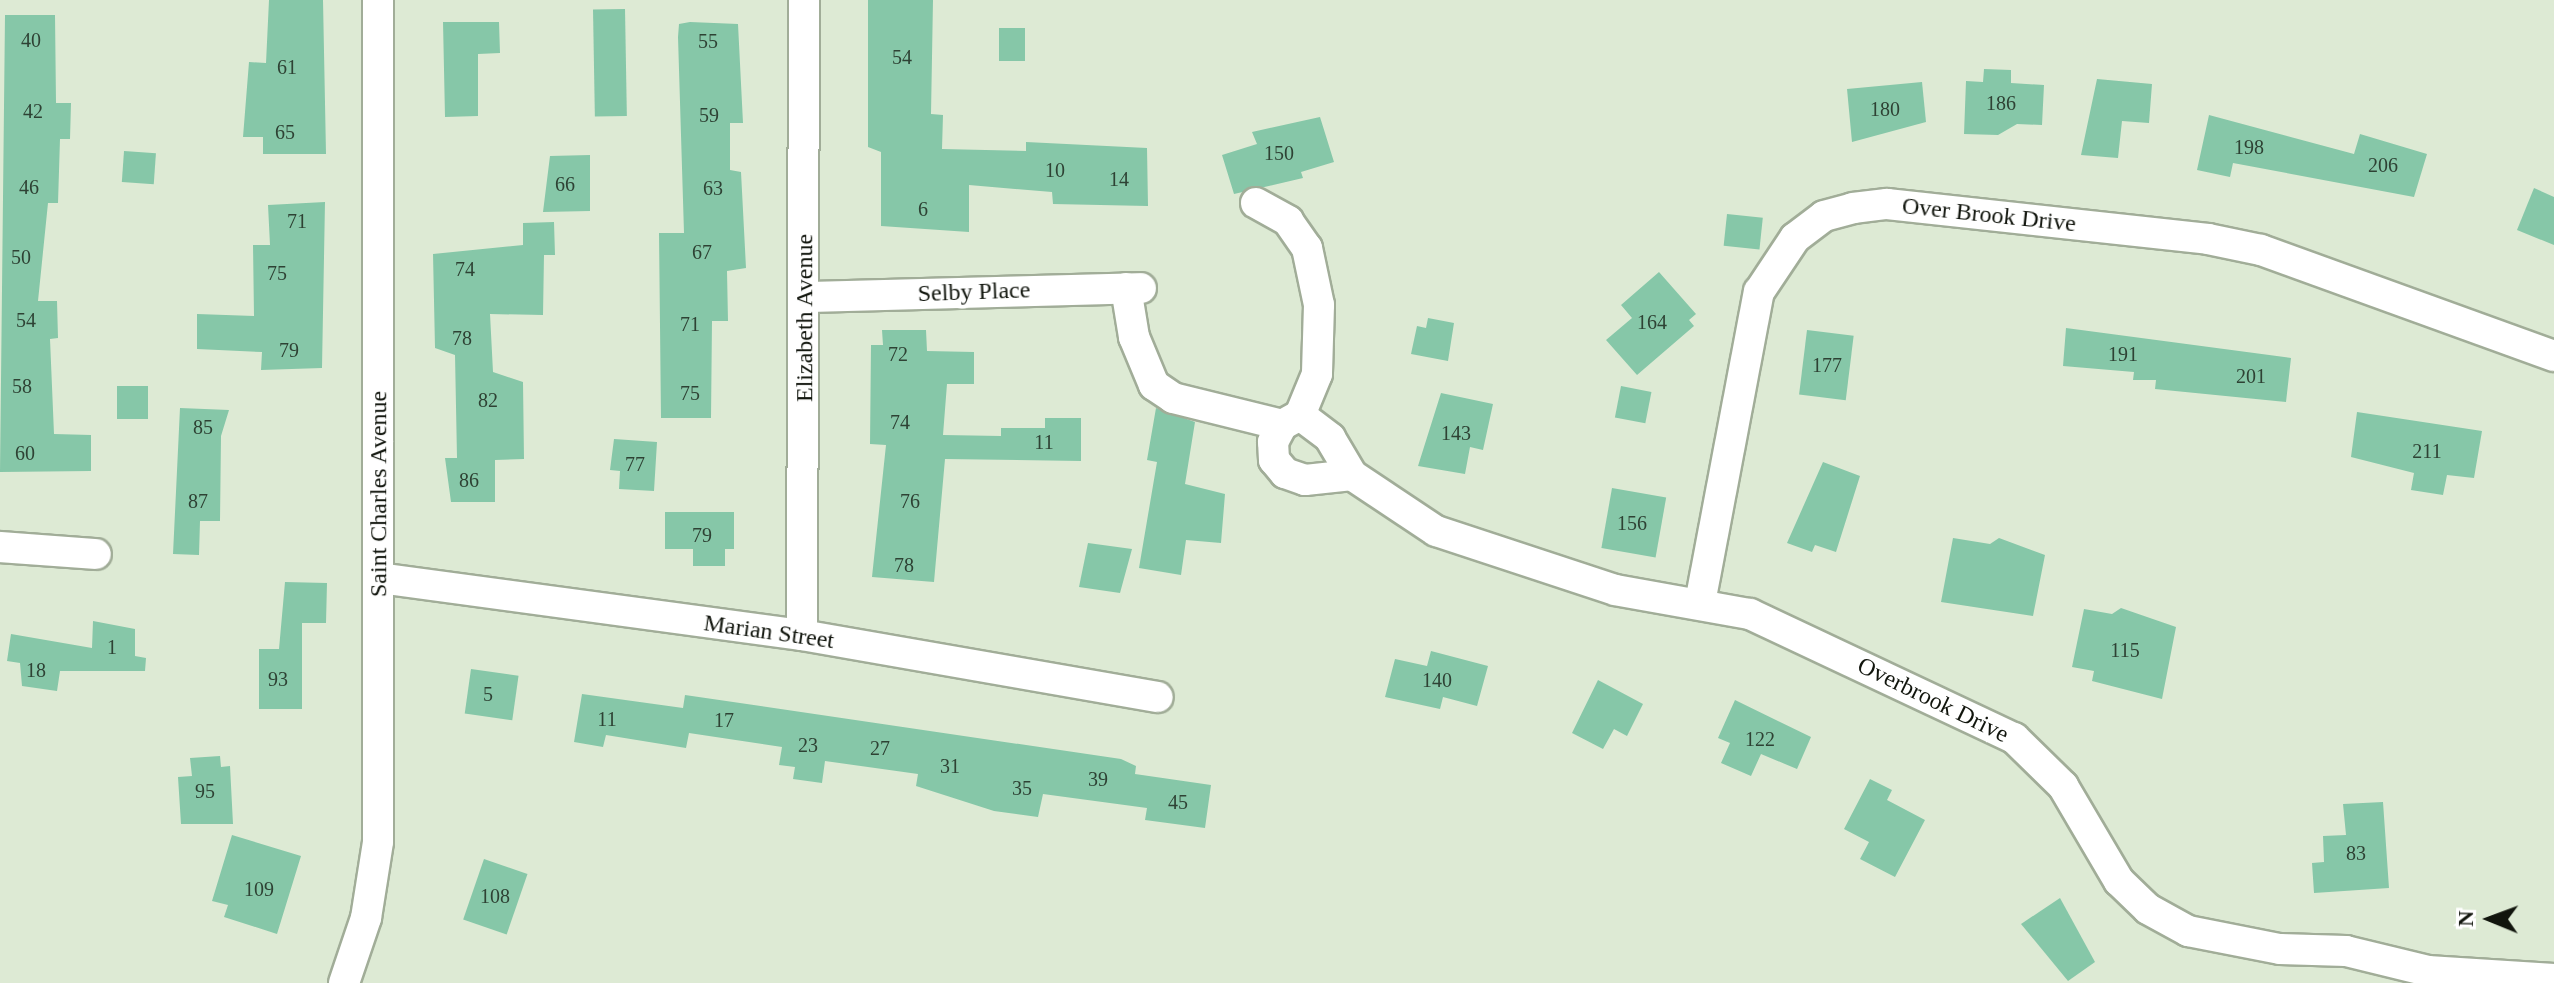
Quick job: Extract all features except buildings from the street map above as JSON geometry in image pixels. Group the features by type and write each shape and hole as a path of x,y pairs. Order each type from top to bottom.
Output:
{"street":[{"name":"Saint Charles Avenue","path":"344,983 366,918 378,842 378,0"},
{"name":"Elizabeth Avenue","path":"802,635 806,297 804,0"},
{"path":"1256,203 1288,221 1307,248 1319,305 1317,374 1291,420 1274,460 1285,473 1305,480 1352,475 1330,438 1291,420"},
{"name":"Over Brook Drive","path":"1700,603 1759,292 1795,238 1838,212 1887,204 2208,239 2261,250 2554,356"},
{"name":"Selby Place","path":"806,297 1133,288 1134,337 1154,385 1173,398 1291,420"},
{"name":"Overbrook Drive","path":"1352,475 1436,531 1615,590 1700,603 1799,633 2014,738 2063,786 2119,881 2148,909 2188,931 2280,949 2346,951 2428,971 2554,979"},
{"path":"0,547 96,554"},
{"name":"Marian Street","path":"379,578 802,635 1158,697"}]}
